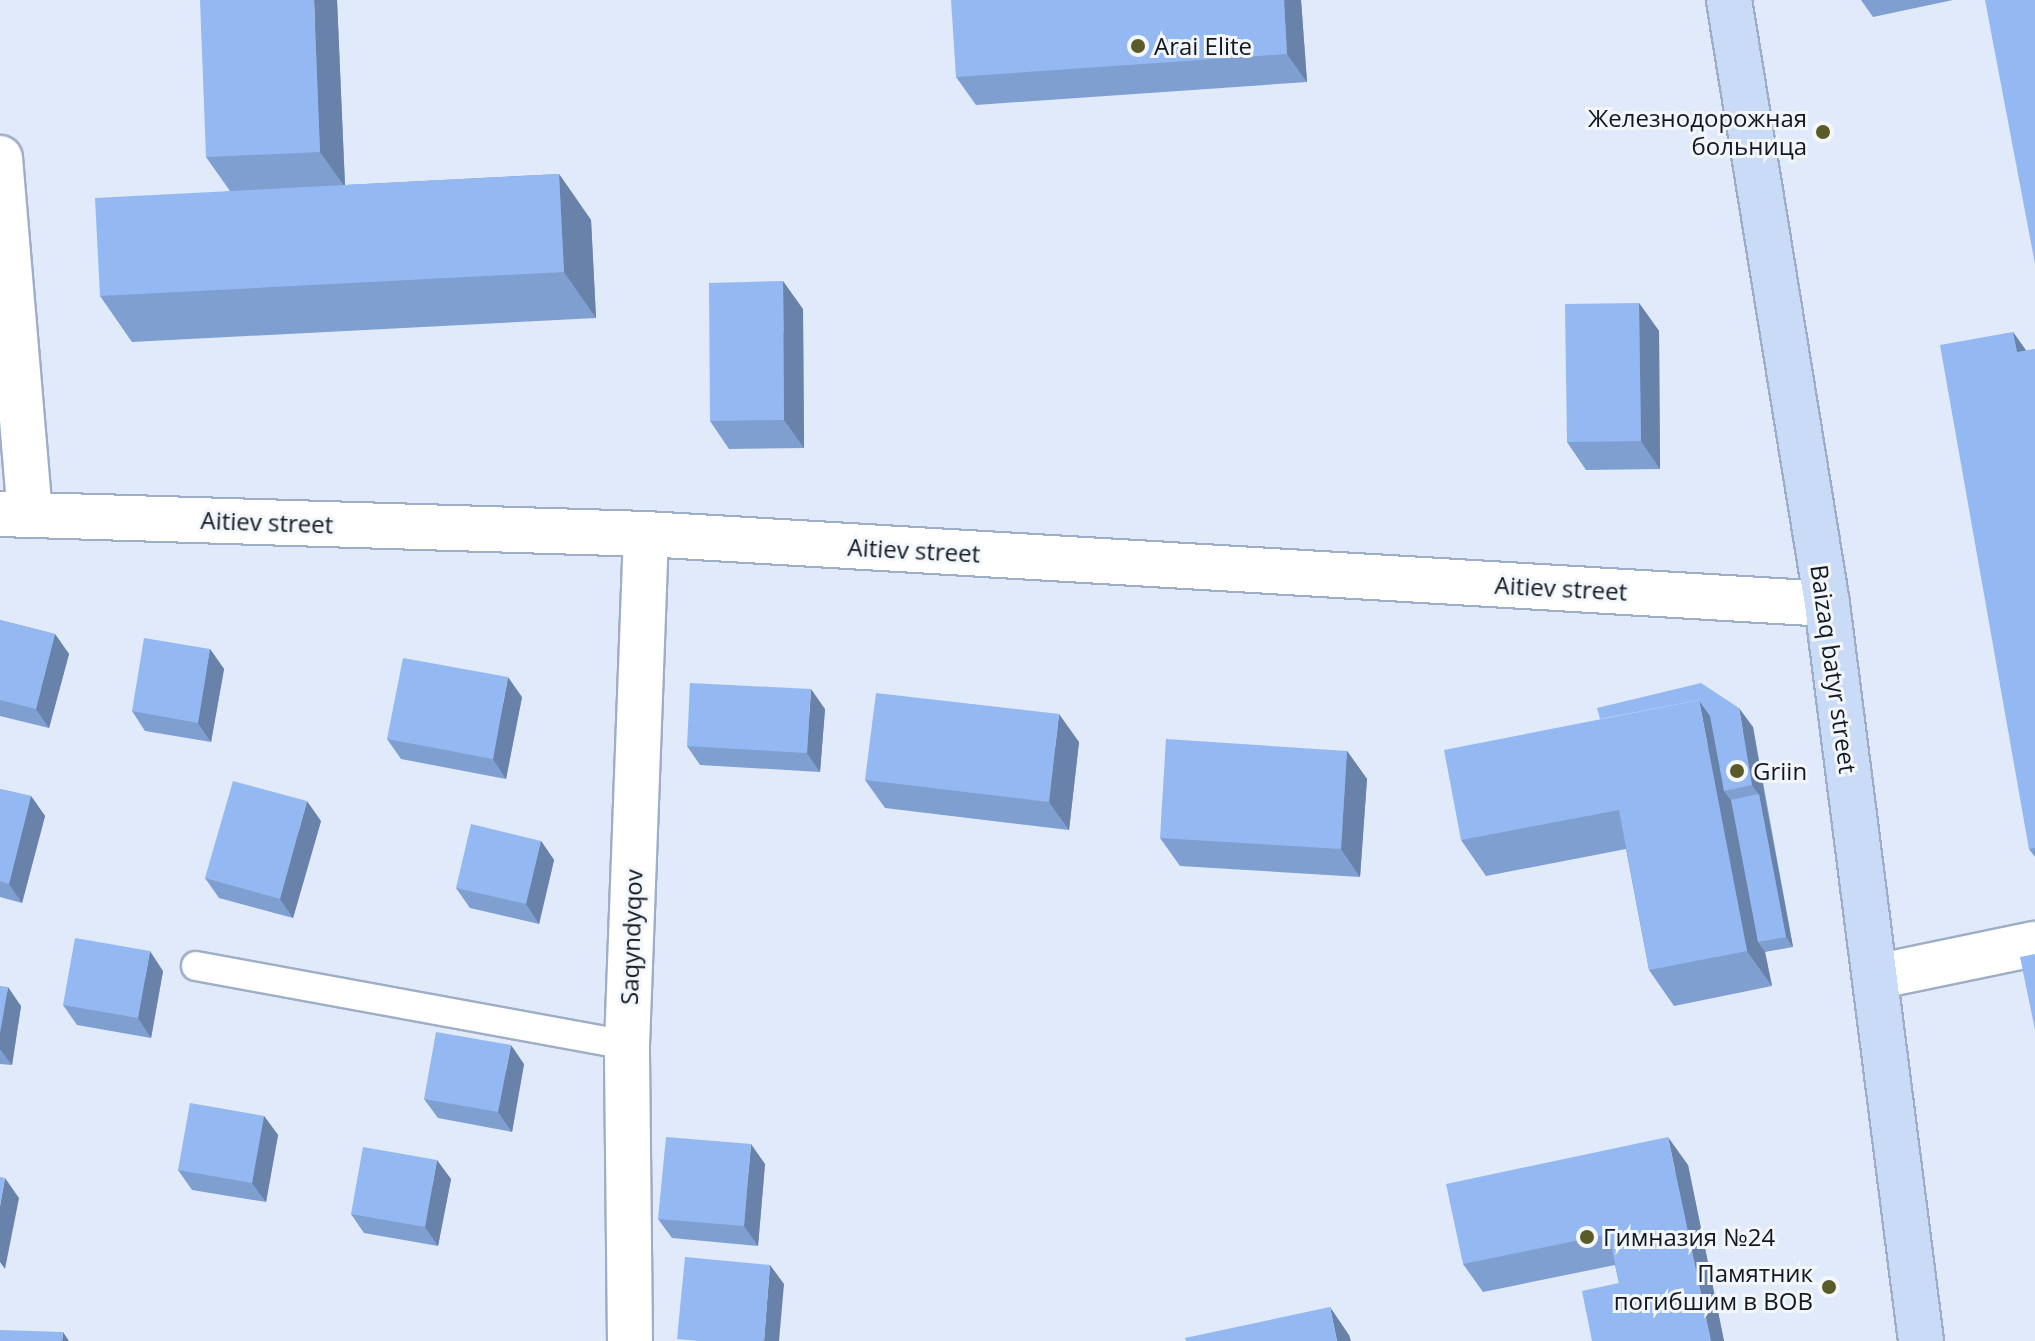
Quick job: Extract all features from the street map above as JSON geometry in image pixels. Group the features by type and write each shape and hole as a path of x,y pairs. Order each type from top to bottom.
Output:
{"main road":[{"name":"Baizaq batyr street","path":"1729,0 1827,604 1921,1341"}],"street":[{"path":"0,158 15,515"},
{"name":"Aitiev street","path":"15,515 646,534 1827,604"},
{"name":"Saqyndyqov","path":"630,1341 627,1045 646,534"},
{"path":"1875,977 2035,944"}],"lane":[{"path":"196,966 627,1045"}],"building":[{"path":"200,0 314,0 320,152 206,157"},
{"name":"Arai Elite","path":"951,0 1284,0 1287,54 956,77"},
{"path":"1985,0 2035,0 2035,264"},
{"path":"559,174 564,272 100,296 95,198"},
{"path":"783,281 784,420 710,421 709,283"},
{"path":"1639,303 1641,441 1567,442 1565,304"},
{"path":"2013,332 2017,352 2035,349 2035,848 2029,849 1940,345"},
{"path":"0,620 55,634 36,709 0,700"},
{"path":"144,638 210,649 198,723 132,711"},
{"path":"403,658 508,677 493,759 387,739"},
{"path":"690,683 811,689 807,753 687,746"},
{"path":"1701,683 1739,708 1752,785 1724,791 1710,716 1699,700 1600,719 1597,708"},
{"path":"876,693 1059,714 1049,802 865,780"},
{"path":"1699,700 1747,951 1649,970 1619,810 1461,840 1444,750"},
{"path":"1166,739 1347,751 1341,849 1160,838"},
{"path":"233,781 307,801 280,899 205,878"},
{"path":"0,789 31,796 9,884 0,881"},
{"path":"1759,794 1786,937 1758,942 1731,800"},
{"path":"471,824 541,841 526,904 456,888"},
{"path":"75,938 150,951 138,1018 63,1005"},
{"path":"2035,954 2035,1030 2020,957"},
{"path":"0,986 8,987 0,1033"},
{"path":"436,1032 511,1045 498,1112 424,1099"},
{"path":"190,1103 264,1116 252,1183 178,1170"},
{"path":"666,1137 751,1144 744,1226 658,1219"},
{"name":"Гимназия №24","path":"1668,1137 1711,1341 1592,1341 1582,1291 1619,1283 1609,1234 1463,1264 1446,1184"},
{"path":"363,1147 437,1160 425,1227 351,1214"},
{"path":"0,1177 5,1178 0,1206"},
{"path":"685,1257 770,1265 764,1341 677,1339"},
{"path":"1330,1307 1337,1341 1186,1341 1185,1338"},
{"path":"0,1330 63,1332 62,1341 0,1341"}],"place":[{"name":"Arai Elite","path":"1138,46"},
{"name":"Железнодорожная больница","path":"1823,132"},
{"name":"Griin","path":"1737,771"},
{"name":"Гимназия №24","path":"1587,1237"},
{"name":"Памятник погибшим в ВОВ","path":"1829,1287"}]}
